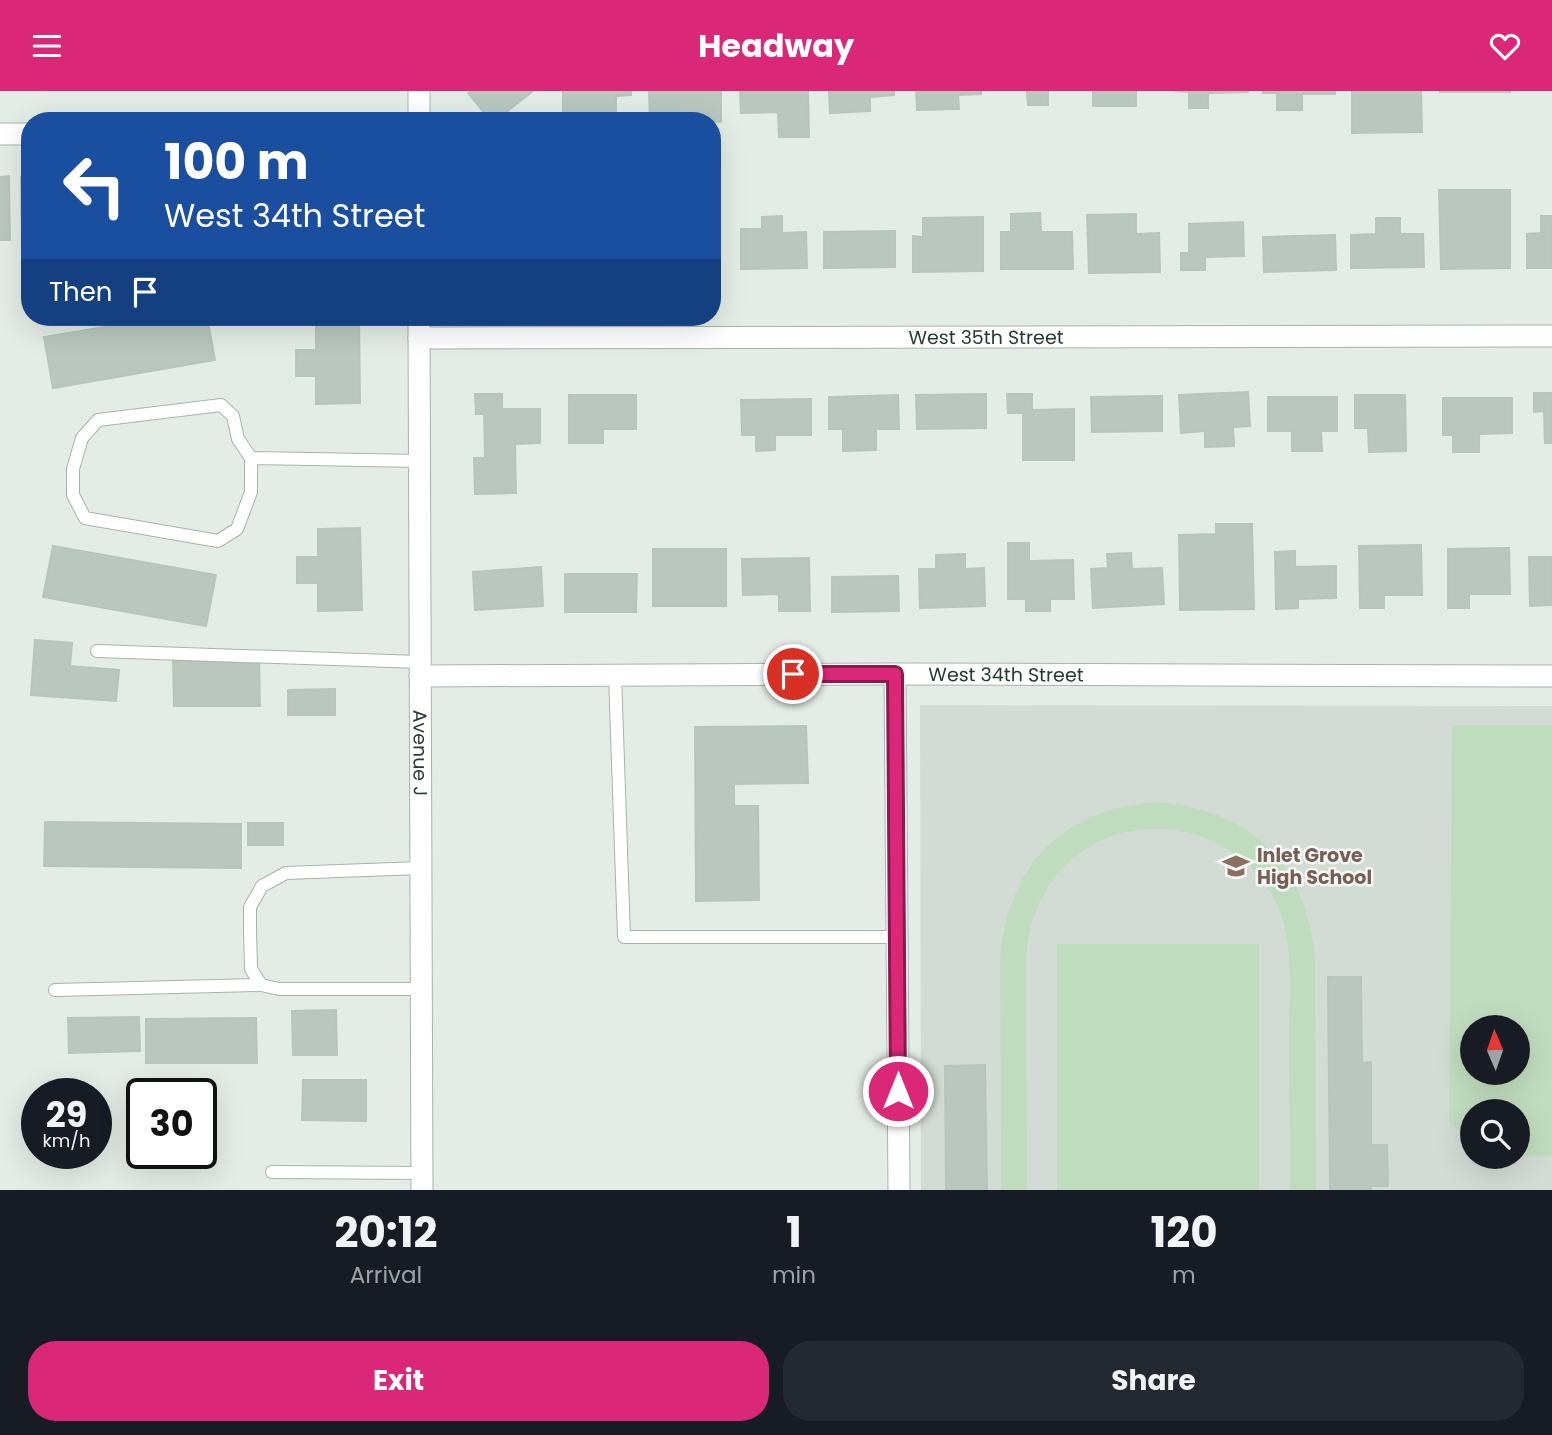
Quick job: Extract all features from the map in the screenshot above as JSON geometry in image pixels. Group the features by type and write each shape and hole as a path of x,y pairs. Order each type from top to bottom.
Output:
{"street":[{"path":"419,91 419,112"},
{"path":"0,135 21,134"},
{"name":"West 35th Street","path":"419,327 1552,336"},
{"name":"Avenue J","path":"419,327 422,1181"},
{"name":"West 34th Street","path":"420,669 615,675 1552,676"},
{"path":"895,674 899,1190"}],"lane":[{"path":"221,405 233,417 238,439 251,458 251,492 237,529 218,541 85,518 73,495 73,469 82,438 99,420 221,405"},
{"path":"251,458 420,461"},
{"path":"97,651 420,669"},
{"path":"615,675 624,937 897,937"},
{"path":"261,985 251,969 250,907 262,886 286,873 420,868"},
{"path":"55,990 261,985 279,989 420,989"},
{"path":"272,1172 422,1181"}],"shaded area":[{"name":"Inlet Grove High School","path":"920,705 1552,706 1552,1190 921,1190"}],"green space":[{"path":"1452,725 1552,725 1552,1157 1530,1156 1530,1099 1460,1099 1460,1131 1449,1122"},
{"path":"1157,802 1191,807 1221,816 1247,830 1269,848 1287,870 1300,896 1310,926 1315,959 1316,1190 1290,1190 1289,967 1286,932 1275,900 1255,871 1229,850 1199,836 1167,829 1134,831 1102,840 1073,858 1050,884 1040,902 1030,929 1026,959 1027,1190 1001,1190 1000,959 1005,926 1014,896 1028,870 1046,848 1068,830 1094,816 1124,807"},
{"path":"1057,944 1259,944 1259,1190 1057,1190"}],"building":[{"path":"533,91 506,112 484,112 468,93"},
{"path":"563,91 631,91 631,95 616,96 616,112 563,112"},
{"path":"649,91 721,91 721,112 650,112"},
{"path":"740,91 808,91 809,137 779,137 778,112 741,113"},
{"path":"829,91 894,91 894,95 870,97 870,111 830,113"},
{"path":"916,91 981,91 981,94 958,95 959,109 917,110"},
{"path":"1027,91 1048,91 1048,105 1028,105"},
{"path":"1093,91 1136,91 1136,106 1093,106"},
{"path":"1175,91 1248,92 1208,93 1208,108 1189,108 1189,92"},
{"path":"1263,91 1335,91 1335,94 1302,94 1302,110 1277,110 1277,93"},
{"path":"1352,91 1421,91 1422,132 1352,133"},
{"path":"1510,91 1510,92 1440,92"},
{"path":"9,176 10,240 0,240 0,177"},
{"path":"1439,190 1510,190 1510,268 1441,269"},
{"path":"1040,213 1041,232 1072,232 1073,269 1001,269 1001,232 1011,232 1011,214"},
{"path":"1136,214 1136,234 1159,233 1160,272 1089,273 1087,215"},
{"path":"782,216 782,233 806,232 807,268 741,269 741,229 762,229 762,217"},
{"path":"1541,216 1552,216 1552,268 1527,268 1527,234 1541,233"},
{"path":"983,217 983,271 913,272 913,236 923,237 923,218"},
{"path":"1376,218 1400,218 1400,234 1423,234 1424,267 1351,268 1351,235 1376,234"},
{"path":"1243,222 1244,256 1205,257 1205,270 1181,270 1181,253 1189,253 1189,224"},
{"path":"895,231 895,267 824,268 824,232"},
{"path":"1335,235 1336,270 1264,272 1263,237"},
{"path":"110,326 209,326 215,360 53,388 44,337"},
{"path":"316,326 359,326 360,403 316,404 316,376 296,376 296,350 316,350"},
{"path":"1248,392 1250,426 1233,427 1234,446 1205,447 1205,431 1181,433 1179,395"},
{"path":"1534,393 1552,393 1552,443 1545,443 1544,411 1534,412"},
{"path":"475,394 502,394 502,409 540,409 540,443 515,444 516,493 475,494 474,458 485,458 484,414 476,414"},
{"path":"986,394 986,428 917,429 916,395"},
{"path":"1007,394 1032,394 1032,410 1074,409 1074,460 1023,460 1023,413 1008,413"},
{"path":"569,395 636,395 636,429 603,429 603,443 569,443"},
{"path":"898,395 899,429 876,429 876,450 843,451 843,429 829,429 829,397"},
{"path":"1355,395 1405,395 1406,451 1369,452 1368,428 1355,428"},
{"path":"1162,396 1162,431 1092,432 1091,397"},
{"path":"1268,397 1337,397 1337,431 1321,431 1322,451 1292,451 1292,431 1268,431"},
{"path":"1443,398 1512,398 1512,433 1479,434 1479,452 1453,452 1453,435 1443,435"},
{"path":"811,399 811,435 775,435 775,450 756,451 756,435 742,435 741,400"},
{"path":"1216,524 1252,524 1254,609 1180,610 1179,535 1216,534"},
{"path":"360,528 362,610 318,611 318,583 297,583 297,557 318,557 318,529"},
{"path":"1008,543 1029,543 1029,561 1073,560 1074,599 1050,599 1050,611 1026,611 1026,599 1008,599"},
{"path":"1421,545 1422,595 1384,595 1384,608 1360,608 1359,546"},
{"path":"53,546 216,575 206,626 43,597"},
{"path":"1509,548 1510,594 1469,594 1469,608 1448,608 1448,549"},
{"path":"653,549 726,549 726,606 653,606"},
{"path":"1295,551 1295,567 1336,566 1336,598 1298,599 1298,608 1276,609 1275,552"},
{"path":"1131,553 1132,569 1162,568 1164,604 1093,608 1091,569 1108,568 1107,554"},
{"path":"965,554 965,569 984,568 985,606 920,608 919,569 936,569 936,555"},
{"path":"1529,557 1552,557 1552,605 1530,606"},
{"path":"809,558 810,611 779,611 779,594 743,595 742,559"},
{"path":"541,567 543,606 475,610 473,572"},
{"path":"565,574 637,574 636,612 565,612"},
{"path":"898,576 899,611 832,612 832,577"},
{"path":"35,640 72,643 70,666 119,670 116,701 31,695"},
{"path":"259,658 260,706 174,706 173,659"},
{"path":"335,689 335,715 288,715 288,690"},
{"path":"806,726 808,783 734,784 734,806 758,806 759,900 696,901 695,727"},
{"path":"45,822 241,824 241,868 44,866"},
{"path":"248,823 283,823 283,845 248,845"},
{"path":"1328,977 1361,977 1362,1063 1371,1062 1371,1145 1387,1145 1388,1186 1371,1186 1371,1190 1330,1190"},
{"path":"336,1010 337,1055 293,1055 292,1011"},
{"path":"139,1017 140,1051 69,1053 68,1018"},
{"path":"256,1018 257,1063 146,1063 146,1019"},
{"path":"985,1065 987,1190 946,1190 945,1066"},
{"path":"303,1080 366,1080 366,1121 302,1120"}],"place":[{"name":"Inlet Grove High School","path":"1236,866"}],"route":[{"path":"793,674 895,674 898,1091"}]}
